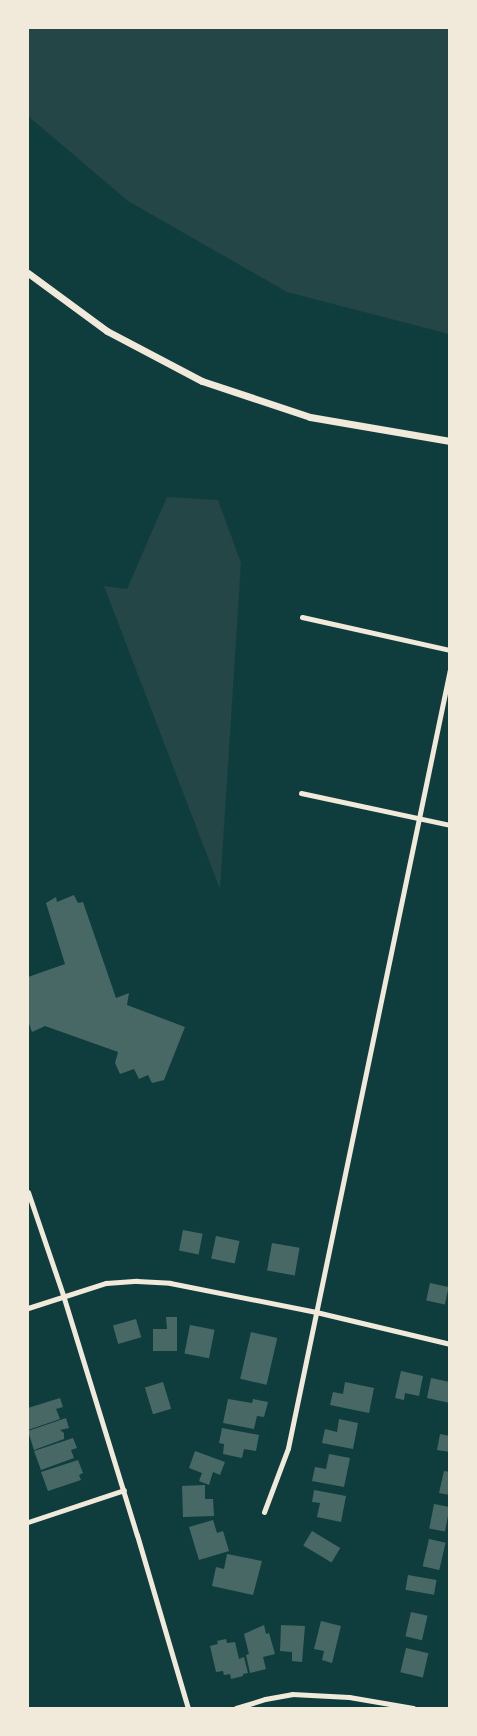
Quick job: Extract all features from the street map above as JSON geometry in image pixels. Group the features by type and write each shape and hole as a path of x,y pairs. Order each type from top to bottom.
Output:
{"street":[{"path":"28,273 107,330 202,381 310,417 450,441"},
{"path":"302,617 450,650"},
{"path":"264,1512 288,1448 417,819 450,670"},
{"path":"301,794 450,825"},
{"path":"28,1192 63,1295 124,1490 188,1708"},
{"path":"28,1308 63,1295 106,1283 137,1281 162,1283 316,1312 450,1344"},
{"path":"28,1522 124,1490"},
{"path":"236,1708 292,1694 349,1697 412,1708"}],"shaded area":[{"path":"28,28 449,28 449,334 287,292 128,201 28,116"},
{"path":"167,497 218,500 241,563 220,889 104,586 127,589"}],"building":[{"path":"74,895 78,903 83,902 116,998 129,993 127,1005 185,1027 164,1080 152,1083 148,1075 139,1079 134,1069 120,1074 115,1063 118,1052 45,1026 32,1032 28,1021 28,977 65,964 46,903 56,897 57,902"},
{"path":"183,1230 203,1234 199,1254 179,1251"},
{"path":"216,1236 239,1241 235,1263 211,1258"},
{"path":"272,1243 300,1248 295,1275 267,1271"},
{"path":"430,1283 449,1287 445,1305 426,1301"},
{"path":"166,1317 177,1317 177,1351 153,1351 153,1329 167,1329"},
{"path":"136,1319 141,1337 118,1344 113,1326"},
{"path":"190,1325 215,1330 209,1358 184,1353"},
{"path":"251,1332 277,1338 267,1385 240,1379"},
{"path":"401,1371 423,1376 419,1396 405,1393 404,1400 395,1398"},
{"path":"431,1378 450,1382 450,1403 427,1398"},
{"path":"163,1382 171,1409 153,1414 145,1388"},
{"path":"345,1382 374,1388 369,1413 330,1405 333,1392 343,1394"},
{"path":"60,1398 63,1407 56,1409 60,1419 28,1430 28,1408"},
{"path":"228,1399 252,1403 253,1399 268,1402 264,1417 257,1416 254,1429 223,1423"},
{"path":"66,1418 69,1428 60,1430 64,1433 64,1439 34,1450 28,1431"},
{"path":"339,1419 358,1423 353,1449 322,1443 325,1429 337,1432"},
{"path":"222,1428 259,1435 256,1451 244,1449 242,1458 223,1454 224,1444 219,1443"},
{"path":"440,1434 450,1436 450,1452 437,1450"},
{"path":"73,1438 77,1448 71,1450 74,1458 41,1470 34,1451"},
{"path":"195,1451 225,1462 220,1475 213,1472 209,1485 199,1481 202,1473 189,1468"},
{"path":"329,1454 350,1458 344,1487 312,1481 315,1467 326,1469"},
{"path":"78,1460 83,1473 79,1475 81,1480 48,1491 41,1472"},
{"path":"444,1471 450,1472 450,1495 439,1493"},
{"path":"205,1485 205,1499 213,1499 214,1516 183,1517 182,1486"},
{"path":"314,1490 346,1496 341,1522 317,1517 320,1503 312,1502"},
{"path":"434,1504 450,1507 445,1532 429,1529"},
{"path":"213,1520 217,1533 223,1531 229,1551 199,1560 189,1527"},
{"path":"312,1531 340,1548 332,1563 303,1546"},
{"path":"429,1539 446,1543 439,1570 423,1566"},
{"path":"227,1554 262,1561 253,1595 212,1586 216,1567 224,1569"},
{"path":"408,1575 437,1580 434,1595 405,1590"},
{"path":"411,1612 428,1616 422,1640 405,1636"},
{"path":"321,1621 341,1626 332,1663 322,1660 324,1651 314,1649"},
{"path":"264,1625 266,1634 269,1633 275,1654 263,1657 266,1669 250,1673 246,1655 249,1654 244,1634"},
{"path":"281,1625 305,1626 302,1662 292,1661 292,1652 280,1651"},
{"path":"226,1639 227,1643 235,1642 239,1659 244,1657 248,1673 243,1674 243,1676 231,1679 230,1674 224,1675 223,1671 216,1672 210,1646 218,1644 217,1641"},
{"path":"406,1648 428,1653 423,1678 400,1672"}]}
